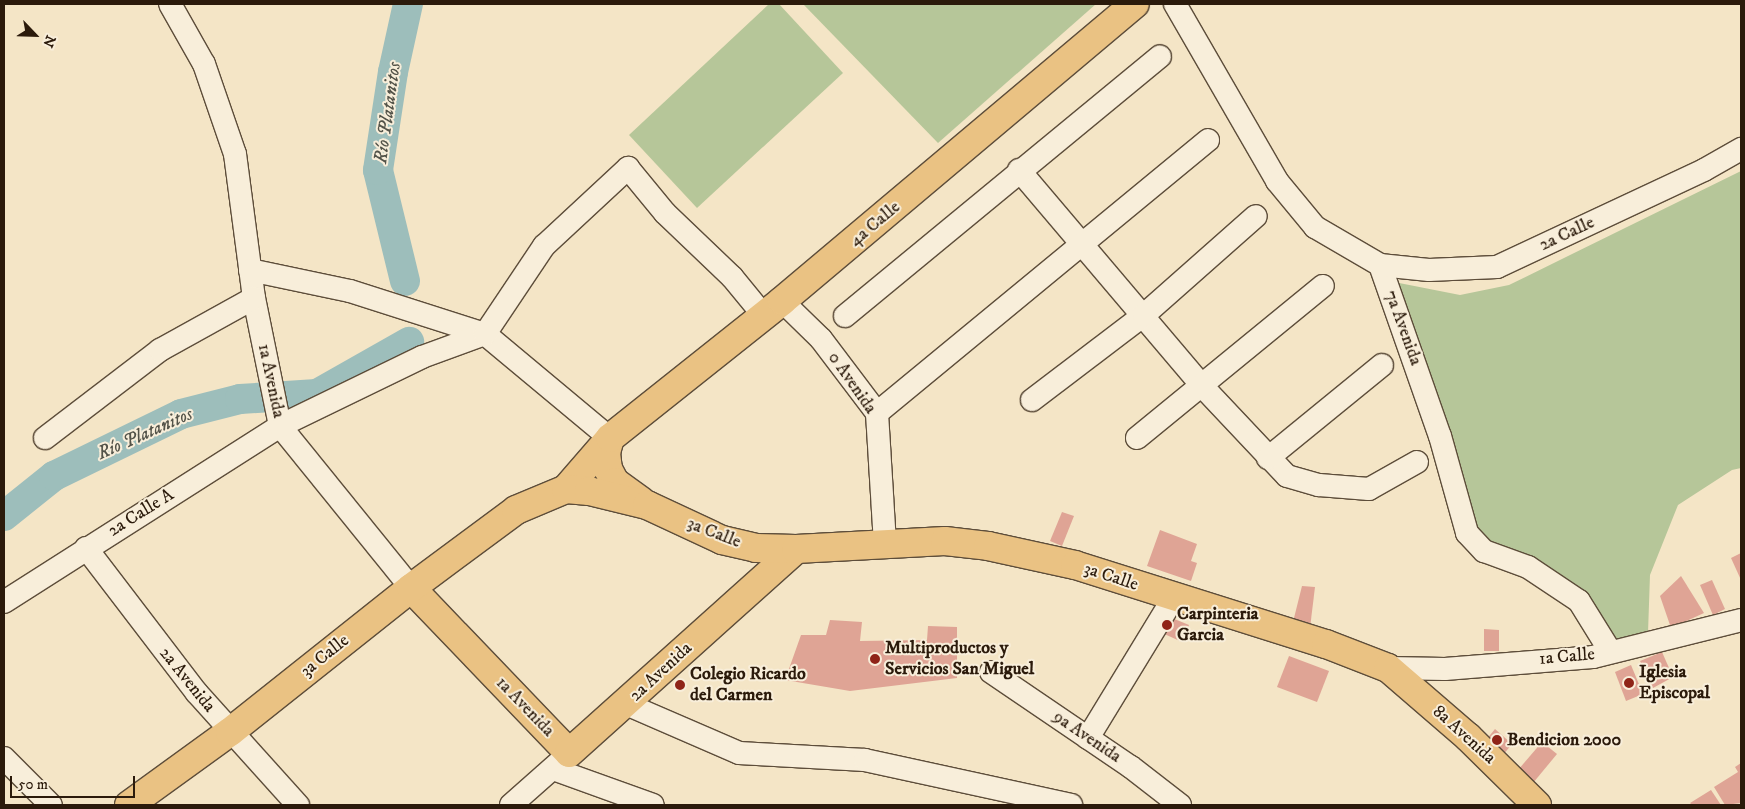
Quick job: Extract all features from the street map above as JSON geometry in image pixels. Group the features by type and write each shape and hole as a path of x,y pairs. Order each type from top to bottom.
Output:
{"main road":[{"name":"4a Calle","path":"566,489 610,438 773,309 1134,4"},
{"path":"610,438 606,462 612,475 624,490 647,505"},
{"name":"3a Calle","path":"129,805 230,732 411,588 516,510 566,489 590,491 647,505 740,545 796,549 885,542 945,541 988,546 1075,565 1326,644 1388,668"},
{"name":"2a Avenida","path":"561,761 796,549"},
{"name":"1a Avenida","path":"411,588 561,761"},
{"name":"8a Avenida","path":"1388,668 1468,736 1530,803"}],"street":[{"name":"1a Avenida","path":"170,4 204,64 235,154 254,298 279,423 411,588"},
{"path":"1175,4 1277,181 1315,227 1380,265"},
{"path":"845,316 1019,170 1160,56"},
{"path":"877,413 1082,246 1208,140"},
{"name":"2a Calle","path":"1380,265 1429,270 1497,267 1704,170 1741,149"},
{"name":"0 Avenida","path":"486,334 544,246 628,168 664,213 732,277 773,309 821,339 877,413 885,542"},
{"path":"1019,170 1082,246 1144,314 1203,387 1287,476 1319,485 1369,489 1417,462"},
{"path":"1032,400 1144,314 1256,216"},
{"name":"7a Avenida","path":"1380,265 1440,436 1467,534 1484,551 1528,568 1579,600 1610,651"},
{"path":"250,270 350,291 486,334 610,438"},
{"path":"1137,438 1203,387 1322,286"},
{"path":"45,438 160,350 254,298"},
{"name":"2a Calle A","path":"4,602 279,423 422,357 486,334"},
{"path":"1268,458 1382,365"},
{"name":"2a Avenida","path":"86,548 122,599 230,732 298,805"},
{"path":"1088,738 1174,597"},
{"name":"1a Calle","path":"1388,668 1445,669 1593,657 1610,651 1740,623"},
{"name":"9a Avenida","path":"991,672 1088,738 1180,805"},
{"path":"626,704 739,753 865,760 1071,805"},
{"path":"4,758 50,805"},
{"path":"510,805 561,761 653,805"}],"green space":[{"path":"769,4 779,4 843,73 697,208 629,135"},
{"path":"803,4 1096,4 938,143"},
{"path":"1741,171 1741,468 1732,470 1678,505 1650,575 1648,633 1608,641 1580,601 1474,537 1389,281 1460,295 1509,285"}],"building":[{"path":"1062,512 1074,516 1062,546 1050,541"},
{"path":"1160,530 1197,544 1191,561 1197,563 1191,581 1147,566"},
{"path":"1741,553 1741,580 1731,558"},
{"path":"1681,576 1704,613 1671,628 1660,596"},
{"path":"1712,580 1725,609 1713,615 1700,585"},
{"path":"1302,586 1315,587 1310,628 1293,622"},
{"path":"1167,616 1189,625 1182,642 1160,632"},
{"name":"Multiproductos y Servicios San Miguel","path":"830,620 862,622 860,641 927,640 928,626 957,627 957,678 850,691 785,680 801,635 826,635"},
{"path":"1484,629 1499,630 1499,651 1484,651"},
{"path":"1662,652 1673,677 1653,688 1640,661"},
{"path":"1289,656 1329,671 1317,702 1277,687"},
{"name":"Iglesia Episcopal","path":"1631,665 1643,694 1626,701 1615,672"},
{"path":"1495,729 1512,744 1503,755 1486,740"},
{"path":"1542,742 1557,754 1533,783 1518,770"},
{"path":"1741,763 1741,803 1725,805 1714,787 1738,772 1735,767"},
{"path":"1711,790 1721,805 1692,805 1690,803"}],"waterway":[{"name":"Río Platanitos","path":"405,281 378,170 393,72 408,4"},
{"name":"Río Platanitos","path":"4,516 54,476 181,414 240,399 317,394 409,342"}],"place":[{"name":"Carpinteria Garcia","path":"1167,625"},
{"name":"Multiproductos y Servicios San Miguel","path":"875,659"},
{"name":"Iglesia Episcopal","path":"1629,683"},
{"name":"Colegio Ricardo del Carmen","path":"680,685"},
{"name":"Bendicion 2000","path":"1497,740"}]}
